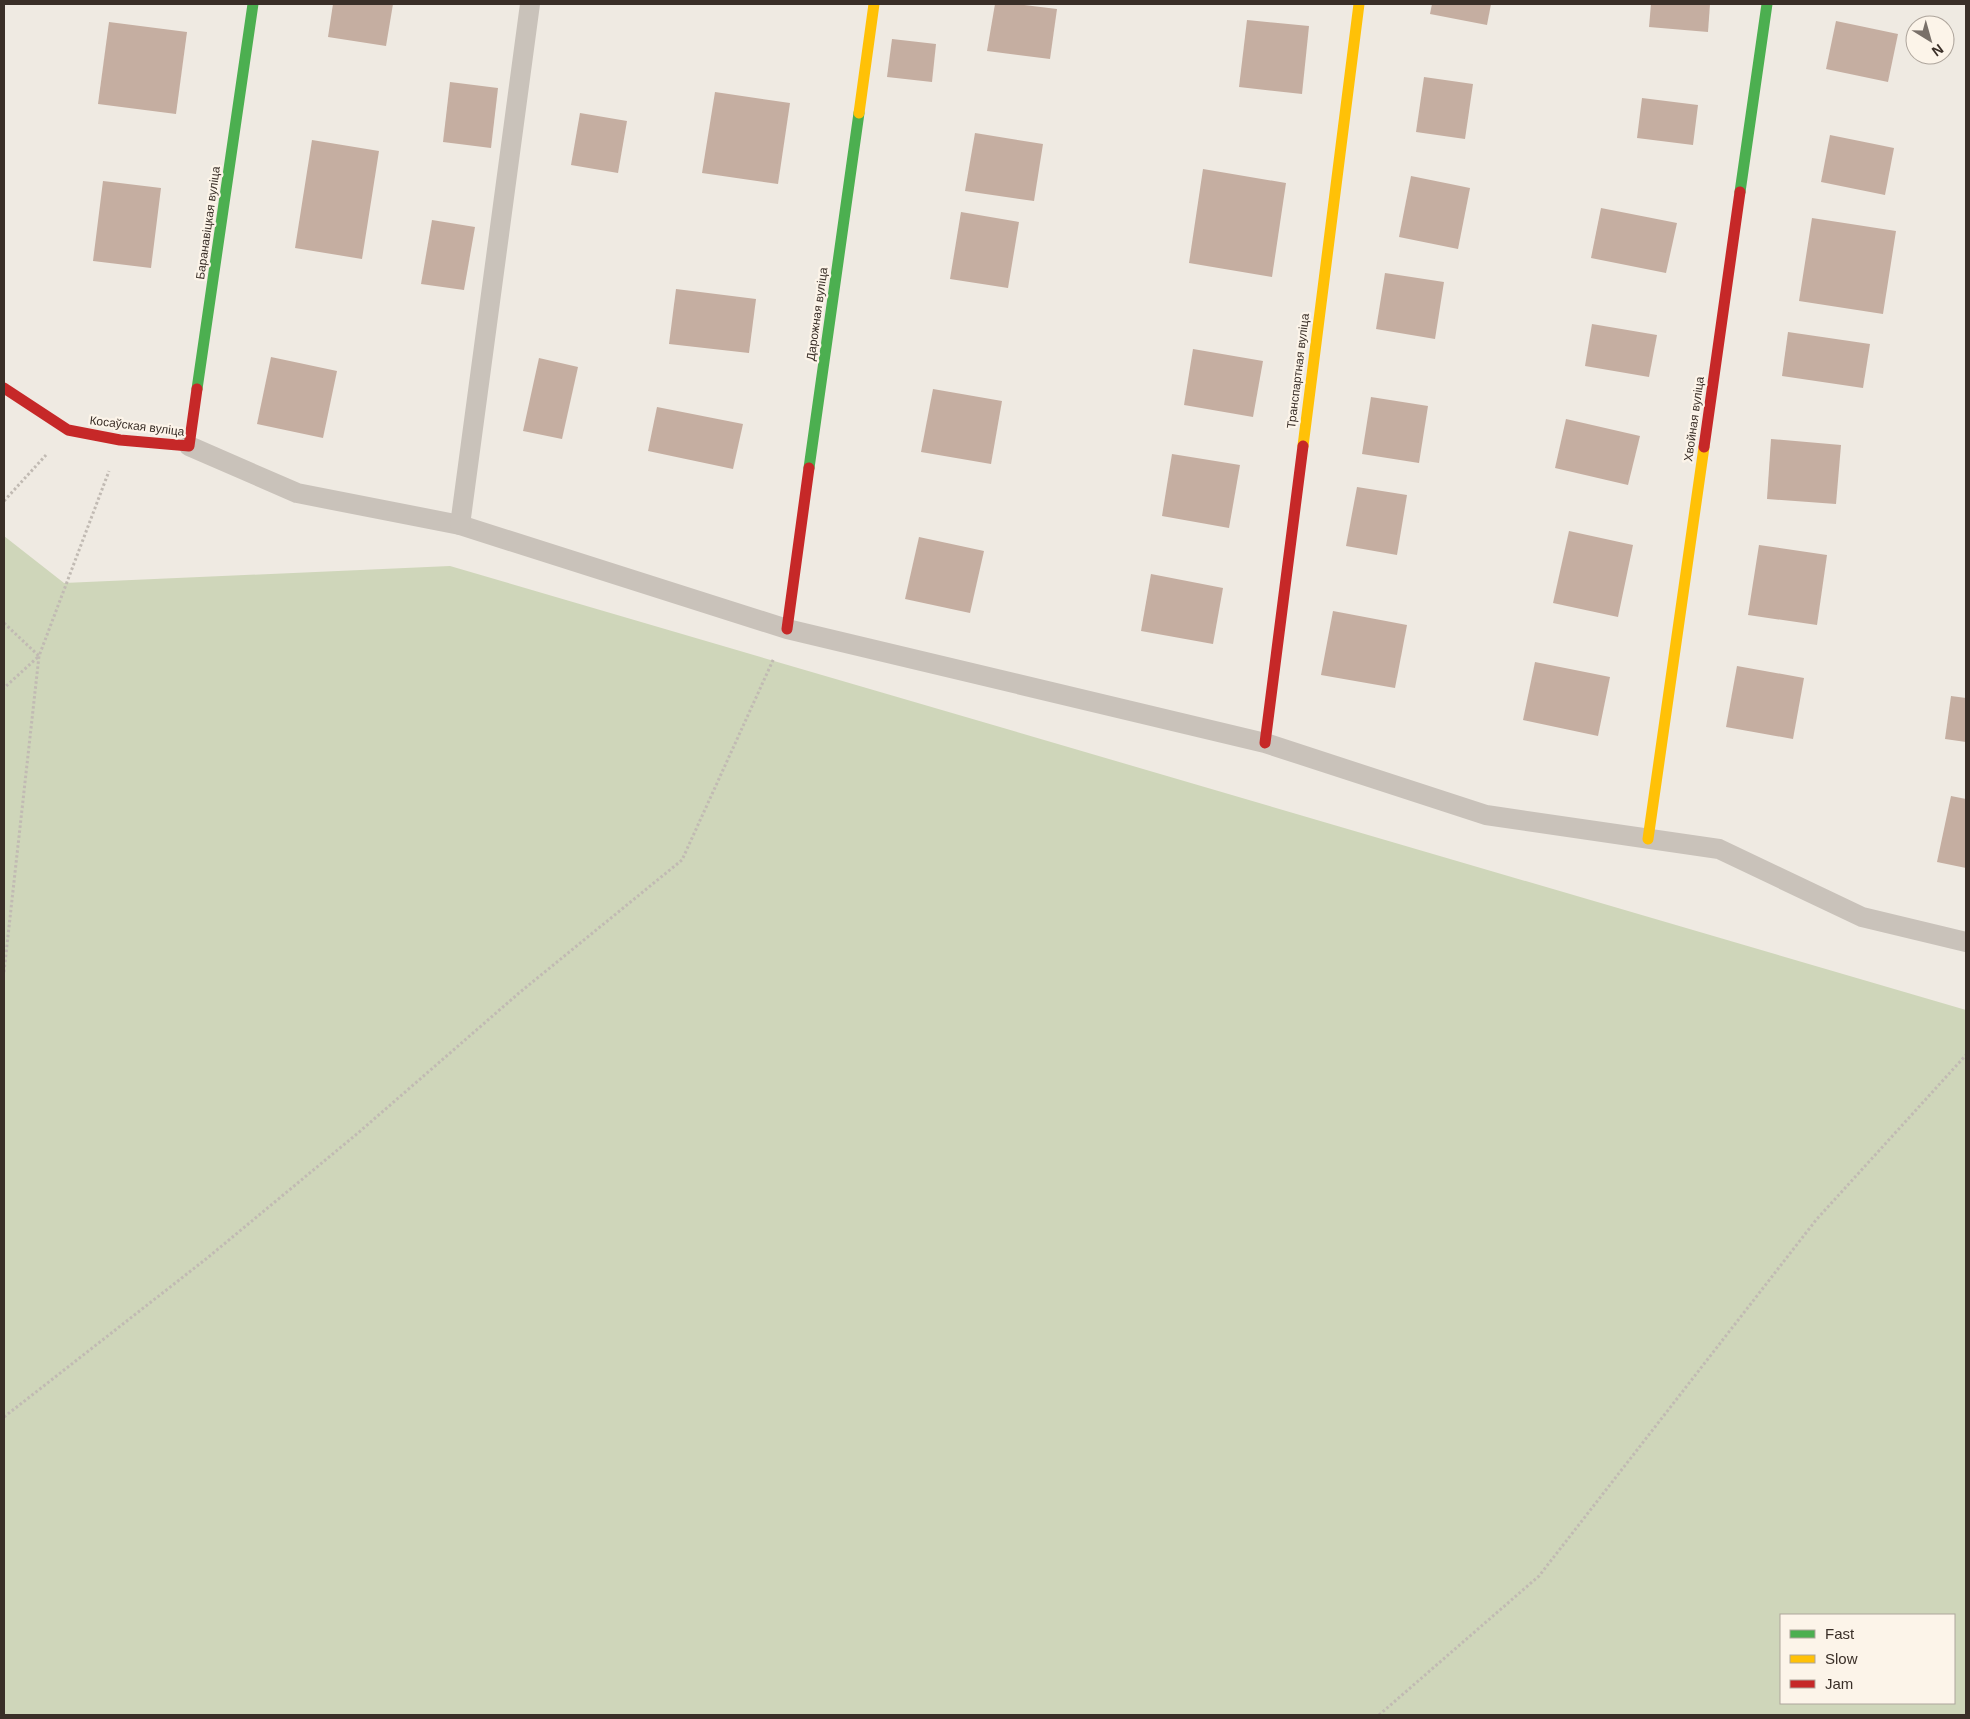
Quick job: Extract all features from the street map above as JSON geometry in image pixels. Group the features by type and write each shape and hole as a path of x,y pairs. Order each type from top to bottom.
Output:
{"street":[{"name":"Баранавіцкая вуліца","path":"189,446 253,4"},
{"name":"Дарожная вуліца","path":"788,629 874,4"},
{"name":"Транспартная вуліца","path":"1265,743 1359,4"},
{"name":"Хвойная вуліца","path":"1648,839 1767,4"},
{"name":"Косаўская вуліца","path":"4,388 68,430 120,440 189,446"}],"lane":[{"path":"460,525 530,4"},
{"path":"189,446 297,493 460,525 788,629 1265,743 1486,815 1719,850 1862,917 1966,942"}],"path":[{"path":"4,501 68,430"},
{"path":"4,972 38,656 120,440"},
{"path":"4,623 38,656"},
{"path":"4,1417 228,1240 358,1133 518,992 682,860 788,629"},
{"path":"4,688 38,656"},
{"path":"1379,1715 1538,1576 1816,1220 1966,1055"}],"green space":[{"path":"4,536 64,583 450,566 1966,1010 1966,1715 4,1715"}],"building":[{"path":"333,4 393,4 386,46 328,37"},
{"path":"995,4 1016,4 1057,9 1050,59 987,51"},
{"path":"1432,4 1491,4 1487,25 1430,14"},
{"path":"1651,4 1710,4 1708,32 1649,27"},
{"path":"1247,20 1309,26 1302,94 1239,87"},
{"path":"1836,21 1898,34 1888,82 1826,69"},
{"path":"109,22 187,32 176,114 98,104"},
{"path":"892,39 936,44 932,82 887,77"},
{"path":"1424,77 1473,84 1465,139 1416,132"},
{"path":"450,82 498,88 491,148 443,142"},
{"path":"715,92 790,103 778,184 702,173"},
{"path":"1642,98 1698,105 1693,145 1637,138"},
{"path":"580,113 627,121 618,173 571,165"},
{"path":"975,133 1043,144 1034,201 965,191"},
{"path":"1830,135 1894,148 1885,195 1821,182"},
{"path":"312,140 379,151 362,259 295,248"},
{"path":"1203,169 1286,183 1272,277 1189,263"},
{"path":"1411,176 1470,188 1458,249 1399,237"},
{"path":"103,181 161,188 151,268 93,261"},
{"path":"1601,208 1677,223 1666,273 1591,258"},
{"path":"961,212 1019,222 1008,288 950,279"},
{"path":"1812,218 1896,231 1883,314 1799,301"},
{"path":"432,220 475,227 464,290 421,284"},
{"path":"1385,273 1444,282 1435,339 1376,329"},
{"path":"676,289 756,299 749,353 669,344"},
{"path":"1592,324 1657,335 1649,377 1585,366"},
{"path":"1788,332 1870,344 1863,388 1782,376"},
{"path":"1193,349 1263,361 1253,417 1184,405"},
{"path":"271,357 337,371 323,438 257,424"},
{"path":"539,358 578,367 562,439 523,431"},
{"path":"933,389 1002,401 991,464 921,452"},
{"path":"1371,397 1428,406 1419,463 1362,454"},
{"path":"657,407 743,424 733,469 648,451"},
{"path":"1566,419 1640,436 1628,485 1555,468"},
{"path":"1771,439 1841,445 1836,504 1767,499"},
{"path":"1172,454 1240,465 1229,528 1162,516"},
{"path":"1357,487 1407,495 1397,555 1346,546"},
{"path":"1569,531 1633,545 1618,617 1553,603"},
{"path":"919,537 984,551 970,613 905,599"},
{"path":"1759,545 1827,555 1817,625 1748,615"},
{"path":"1151,574 1223,588 1213,644 1141,631"},
{"path":"1333,611 1407,625 1395,688 1321,675"},
{"path":"1535,662 1610,677 1598,736 1523,720"},
{"path":"1737,666 1804,678 1793,739 1726,727"},
{"path":"1951,696 1966,698 1966,742 1945,739"},
{"path":"1951,796 1966,799 1966,868 1937,862"}],"traffic: fast":[{"path":"197,389 253,4"},
{"path":"1740,192 1767,4"},
{"path":"809,468 859,113"}],"traffic: slow":[{"path":"859,113 874,4"},
{"path":"1303,446 1359,4"},
{"path":"1648,839 1704,447"}],"traffic: jam":[{"path":"1704,447 1740,192"},
{"path":"4,388 68,430 120,440 189,446 197,389"},
{"path":"1265,743 1303,446"},
{"path":"787,629 809,468"}]}
